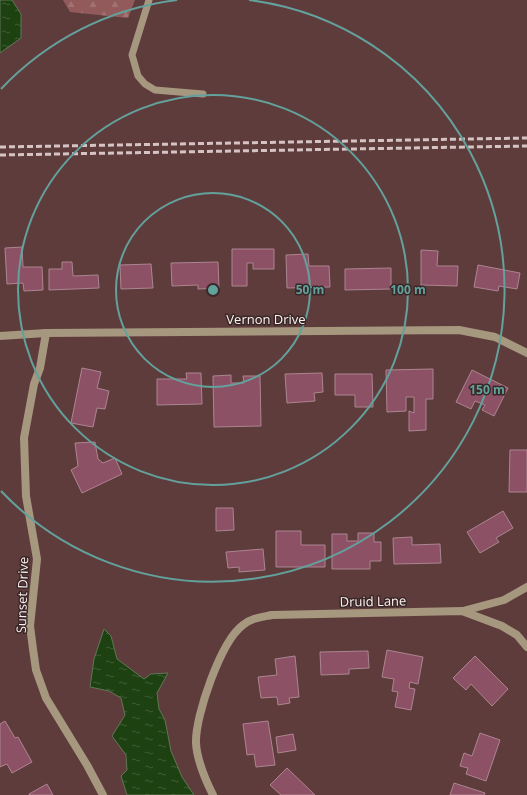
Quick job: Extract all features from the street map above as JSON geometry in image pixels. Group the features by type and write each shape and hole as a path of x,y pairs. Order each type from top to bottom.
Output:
{"street":[{"name":"Vernon Drive","path":"0,336 46,333 459,330 495,337 527,353"},
{"name":"Sunset Drive","path":"46,333 40,368 34,384 24,438 26,496 37,559 30,626 36,670 46,698 87,765 103,795"},
{"path":"462,611 504,600 527,587"},
{"name":"Druid Lane","path":"213,795 204,777 199,759 196,744 196,728 201,706 226,647 243,624 256,618 272,614 462,611 502,626 517,635 527,647"}],"lane":[{"path":"149,0 132,55 138,76 155,90 202,94"}],"green space":[{"path":"63,0 135,0 128,18 70,12"}],"water":[{"path":"0,0 12,0 21,14 21,38 0,53"},
{"path":"104,629 111,636 117,659 144,679 151,674 168,673 157,693 159,709 165,720 171,751 182,777 194,795 127,795 121,776 127,770 126,755 112,736 125,715 121,698 109,691 90,687 94,659"}],"building":[{"path":"22,247 23,267 42,267 43,290 24,291 23,283 7,284 5,248"},
{"path":"232,249 274,249 274,269 253,269 253,263 247,263 247,286 232,286"},
{"path":"421,250 438,251 437,266 458,266 457,286 421,285"},
{"path":"308,254 309,266 329,266 330,287 287,288 286,255"},
{"path":"62,262 72,262 73,276 98,275 99,288 49,290 49,269 62,269"},
{"path":"218,262 219,288 198,289 198,285 172,286 171,263"},
{"path":"151,264 153,288 121,289 120,265"},
{"path":"478,265 520,273 517,289 499,286 498,291 474,287"},
{"path":"391,268 391,289 345,290 345,269"},
{"path":"82,368 101,372 97,388 109,391 105,409 97,408 93,427 71,423"},
{"path":"433,369 433,399 426,399 426,430 409,431 409,411 414,413 414,397 406,397 406,411 387,412 386,370"},
{"path":"472,370 508,388 494,416 482,410 485,405 475,401 471,409 456,402"},
{"path":"186,373 201,373 202,404 157,405 157,379 187,379"},
{"path":"322,373 323,392 314,393 315,401 287,403 285,374"},
{"path":"335,374 372,374 373,407 355,407 355,395 335,395"},
{"path":"231,375 231,383 244,383 243,376 260,376 261,426 214,427 213,376"},
{"path":"95,442 98,459 103,463 115,458 122,474 82,493 71,470 78,466 75,443"},
{"path":"510,450 527,450 527,492 509,492"},
{"path":"216,508 233,508 234,530 216,531"},
{"path":"503,511 513,528 496,538 499,542 480,553 467,532"},
{"path":"276,531 301,531 301,545 325,545 325,567 276,567"},
{"path":"358,533 374,533 374,542 381,542 381,561 370,561 370,569 332,569 332,534 347,534 347,541 358,541"},
{"path":"412,537 412,545 440,544 441,563 394,564 393,538"},
{"path":"263,549 265,570 239,572 239,567 228,568 226,552"},
{"path":"387,650 423,657 418,684 410,682 409,688 415,689 411,710 395,707 398,692 392,691 394,679 382,677"},
{"path":"368,651 369,668 349,669 349,674 321,675 320,652"},
{"path":"295,656 299,697 289,698 290,703 278,705 277,697 261,698 258,677 277,675 275,659"},
{"path":"475,656 508,689 492,706 471,684 466,690 453,678"},
{"path":"5,721 15,738 18,737 32,762 12,773 7,764 0,767 0,724"},
{"path":"268,721 275,765 256,767 254,754 247,755 243,724"},
{"path":"480,733 500,740 486,781 466,774 468,768 460,766 464,753 472,756"},
{"path":"293,734 296,750 278,753 276,737"},
{"path":"287,768 315,795 281,795 270,785"},
{"path":"454,783 485,793 484,795 450,795"},
{"path":"47,784 53,795 29,795 29,794"}],"railway":[{"path":"0,147 527,138"},
{"path":"0,155 527,146"}]}
